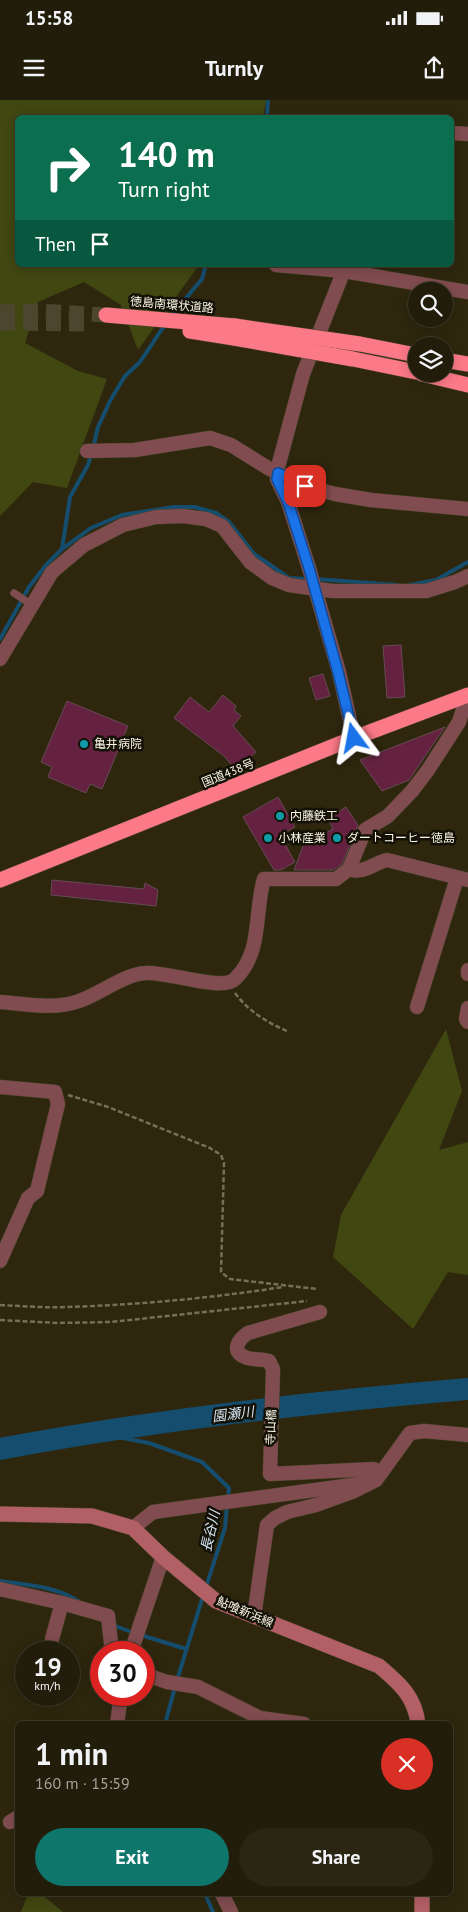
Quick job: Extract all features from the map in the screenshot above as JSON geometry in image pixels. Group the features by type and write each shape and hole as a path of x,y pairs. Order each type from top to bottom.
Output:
{"highway":[{"name":"徳島南環状道路","path":"106,319 143,322 197,332 235,332"},
{"path":"235,332 360,344 408,353"},
{"path":"235,332 408,370"},
{"path":"453,362 468,364"},
{"path":"453,381 468,385"},
{"name":"国道438号","path":"0,880 354,738 466,696"}],"main road":[{"name":"鮎喰新浜線","path":"0,1514 92,1516 133,1528 163,1557 216,1601 379,1666 401,1685 416,1710 418,1721"},
{"path":"422,1896 422,1912"}],"street":[{"path":"454,133 468,134"},
{"path":"322,267 345,268 468,292"},
{"path":"345,268 303,374 277,479 288,502 309,568 354,738"},
{"path":"88,451 135,450 210,438 231,445 278,473 305,486 335,494 380,501 468,509"},
{"path":"0,659 52,572 84,545 123,525 156,516 184,516 206,519 222,526 250,562 272,578 289,586 315,590 426,591 468,576"},
{"path":"0,1002 50,1006 65,1004 79,1001 134,975 146,973 174,975 213,983 234,981 246,966 257,935 260,894 264,879 336,878 349,869 365,830 388,816 412,791 428,770 459,722 466,696"},
{"path":"349,869 355,872 387,860 462,879 417,1007"},
{"path":"468,1008 466,1019 468,1022"},
{"path":"0,1087 30,1088 55,1092 58,1104 38,1191 28,1198 0,1261"},
{"name":"寺山橋","path":"320,1312 248,1333 240,1338 237,1344 238,1351 243,1356 269,1361 273,1369 270,1474 374,1469 376,1480"},
{"path":"254,1617 267,1525 275,1518 287,1512 334,1499 376,1480 410,1433 424,1431 468,1435"},
{"path":"133,1528 153,1512 359,1484 376,1480"},
{"path":"135,1641 163,1557"},
{"path":"0,1589 108,1616 111,1641"},
{"path":"52,1639 62,1603"},
{"path":"155,1678 166,1682 198,1687 260,1718 282,1721"},
{"path":"117,1721 119,1706"},
{"path":"223,1896 231,1912"}],"lane":[{"path":"14,593 32,605"}],"path":[{"path":"230,982 241,1001 257,1016 289,1032"},
{"path":"55,1092 108,1107 210,1148 221,1155 224,1163 221,1272 230,1278 317,1289"},
{"path":"0,1305 64,1308 140,1304 230,1295 287,1286"},
{"path":"0,1320 58,1323 111,1322 312,1300"}],"green space":[{"path":"0,100 266,100 263,115 15,115 15,267 198,267 138,350 121,305 84,282 38,302 25,343 78,371 107,379 67,488 33,482 0,516"},
{"path":"446,1029 462,1091 439,1150 468,1142 468,1275 448,1272 413,1329 333,1257 341,1215"},
{"path":"27,1896 43,1896 63,1912 21,1912"}],"building":[{"path":"401,645 405,697 387,698 383,646"},
{"path":"323,674 330,696 316,700 309,678"},
{"path":"223,695 236,706 234,710 241,716 233,726 256,752 236,770 224,756 174,718 190,697 209,712"},
{"name":"亀井病院","path":"67,701 128,726 102,789 90,784 86,793 48,777 52,767 41,762"},
{"path":"445,727 409,780 382,791 360,760"},
{"name":"小林産業","path":"278,797 295,827 280,835 295,862 281,870 274,870 243,817"},
{"name":"ダートコーヒー徳島","path":"346,807 358,825 342,864 333,870 294,870 303,846 333,829 328,819"},
{"path":"52,880 144,889 145,883 158,890 156,906 51,895"}],"waterway":[{"path":"267,115 268,100"},
{"path":"171,316 202,279 205,267"},
{"path":"94,444 98,427 110,401 125,376 140,362 166,323"},
{"path":"62,549 70,497 88,465 91,455"},
{"path":"0,639 29,587 46,565 62,549 91,528 122,515 174,507 195,507 216,513 229,522 254,554 289,578 308,579"},
{"path":"410,585 436,580 468,562"},
{"path":"315,579 398,585"},
{"name":"園瀬川","path":"0,1449 116,1429 233,1413 468,1389"},
{"name":"長谷川","path":"91,1432 149,1443 202,1462 229,1488 228,1498"},
{"name":"長谷川","path":"206,1587 225,1528 227,1505"},
{"path":"0,1581 50,1589 78,1601"},
{"name":"長谷川","path":"177,1680 203,1596"},
{"path":"113,1625 134,1633"},
{"path":"141,1635 186,1649"},
{"name":"長谷川","path":"166,1721 175,1687"},
{"name":"長谷川","path":"206,1896 213,1912"}],"tunnel":[{"path":"0,312 38,311 106,315"},
{"path":"0,323 90,324"}],"place":[{"name":"亀井病院","path":"84,744"},
{"name":"内藤鉄工","path":"280,816"},
{"name":"小林産業","path":"268,838"},
{"name":"ダートコーヒー徳島","path":"337,838"}],"route":[{"path":"305,486 278,473 277,479 288,502 309,568 354,738"}]}
